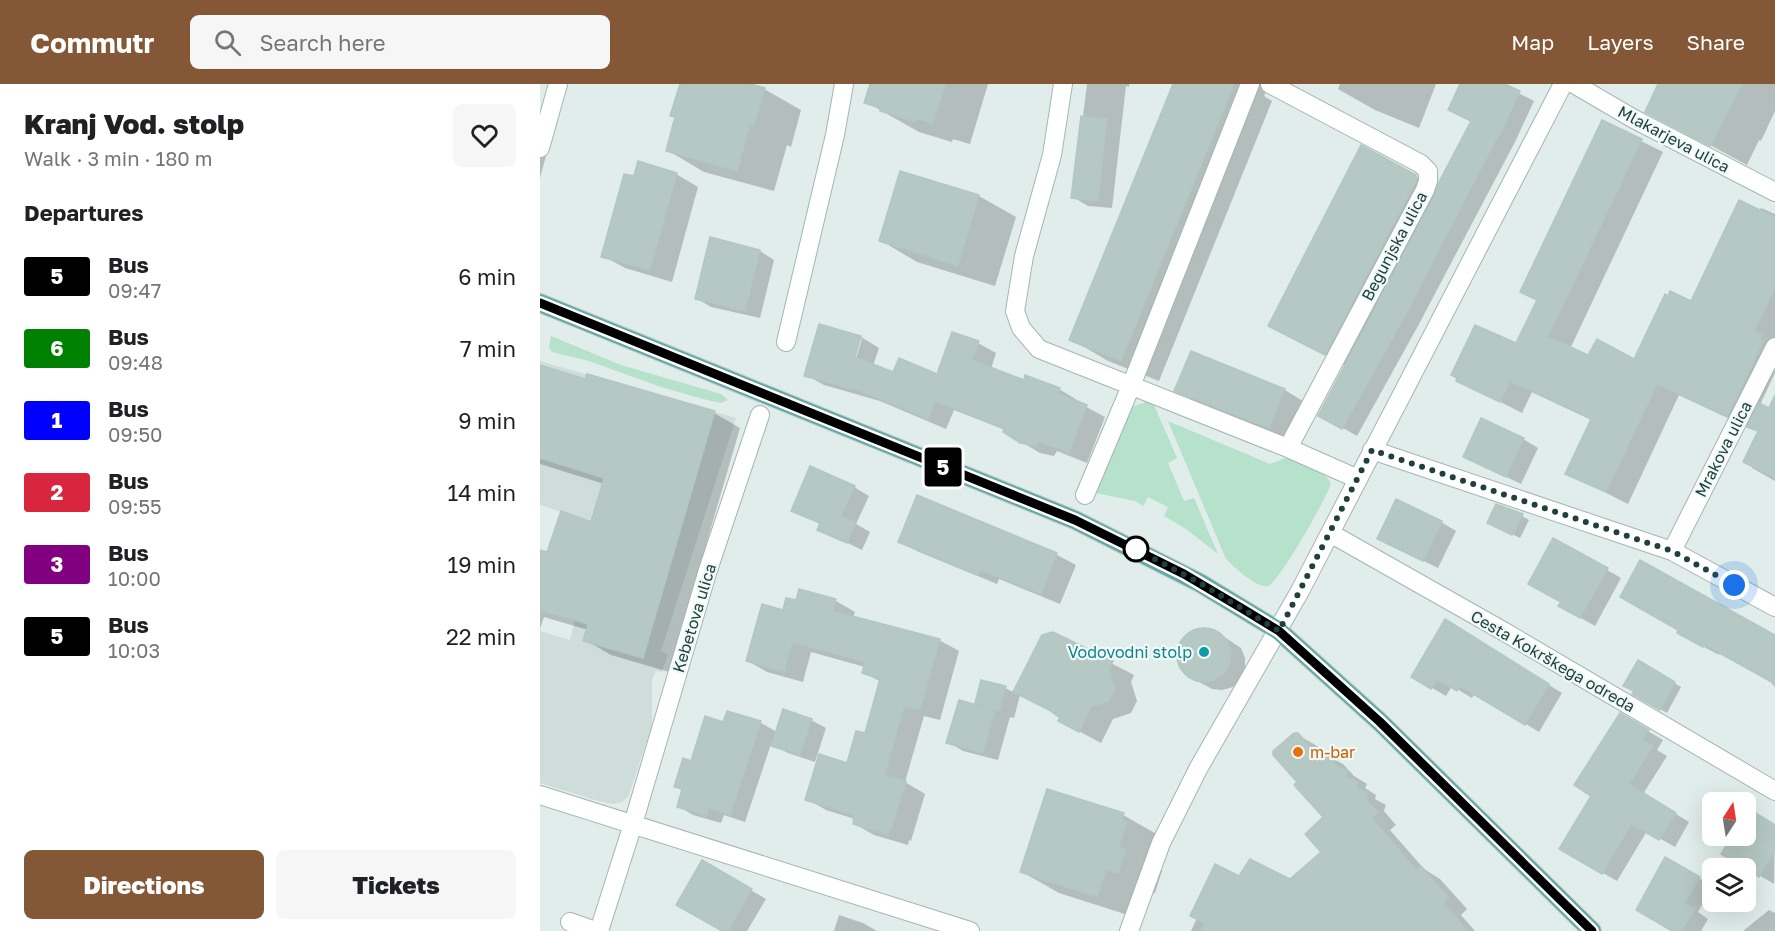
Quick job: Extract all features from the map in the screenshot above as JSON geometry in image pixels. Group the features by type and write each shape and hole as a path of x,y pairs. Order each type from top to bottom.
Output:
{"main road":[{"path":"540,303 1075,520 1200,583 1279,631 1380,722 1592,931"}],"street":[{"path":"540,148 558,84"},
{"path":"786,342 835,135 844,84"},
{"path":"1063,84 1052,155 1024,256 1015,311 1021,328 1039,349 1288,448 1358,479"},
{"path":"1085,495 1131,386 1250,84"},
{"name":"Begunjska ulica","path":"1270,84 1421,164 1428,171 1425,190 1288,448"},
{"path":"1129,931 1161,843 1192,780 1214,738 1279,631 1563,84"},
{"name":"Mlakarjeva ulica","path":"1574,84 1634,119 1775,192"},
{"name":"Mrakova ulica","path":"1672,551 1775,347"},
{"name":"Kebetova ulica","path":"570,922 597,931 633,824 708,570 760,415"},
{"path":"1372,450 1672,551 1775,608"},
{"name":"Cesta Kokrškega odreda","path":"1330,533 1503,631 1775,791"},
{"path":"540,795 970,931"}],"shaded area":[{"path":"540,361 736,418 661,651 668,654 662,672 656,671 652,680 652,725 629,795 622,802 612,804 540,783 540,631 570,640 598,524 540,505"}],"green space":[{"path":"551,336 621,365 721,394 728,400 721,403 703,399 661,387 589,361 552,352 549,348"},
{"path":"1146,402 1154,405 1177,458 1168,463 1184,501 1194,498 1218,554 1186,529 1164,516 1168,507 1148,497 1143,506 1135,501 1096,493 1131,407"},
{"path":"1168,421 1270,464 1286,458 1317,470 1331,483 1292,556 1268,586 1258,584 1226,559"}],"building":[{"path":"680,84 751,84 765,88 754,126 750,125 737,171 666,151 675,117 670,116"},
{"path":"870,84 945,84 933,124 916,118 915,122 880,111 881,108 864,103"},
{"path":"1173,84 1234,84 1121,361 1069,340"},
{"path":"1460,84 1505,84 1520,91 1500,135 1405,316 1342,429 1318,416 1435,195 1439,182 1471,121 1448,110"},
{"path":"1658,84 1742,84 1710,146 1645,112"},
{"path":"1081,116 1107,119 1098,201 1071,198"},
{"path":"1602,120 1642,139 1548,337 1588,355 1597,339 1634,359 1665,294 1668,296 1670,291 1691,301 1739,200 1775,217 1775,288 1754,331 1762,335 1760,339 1763,341 1727,417 1657,384 1606,492 1565,474 1591,419 1510,381 1500,402 1456,381 1457,378 1451,375 1475,325 1516,343 1537,300 1520,292"},
{"path":"1361,145 1416,175 1417,179 1325,355 1268,326"},
{"path":"638,161 677,173 650,270 601,257 624,174 634,176"},
{"path":"900,171 979,195 958,266 879,241"},
{"path":"710,237 760,250 745,311 695,299"},
{"path":"819,324 861,336 855,357 893,372 899,358 937,374 952,332 979,341 972,360 1024,380 1025,375 1060,388 1058,393 1087,405 1069,453 1038,441 1036,446 1020,443 1003,432 1004,428 935,401 928,419 860,391 804,376"},
{"path":"1191,351 1285,389 1269,428 1174,391"},
{"path":"540,365 585,379 587,374 715,411 643,658 583,641 588,624 540,610 540,550 547,552 561,511 591,522 604,478 540,458"},
{"path":"1775,395 1775,478 1743,462 1758,431 1747,427 1759,403 1769,408"},
{"path":"1481,418 1524,438 1506,477 1463,457"},
{"path":"810,466 855,486 841,516 856,522 847,543 817,530 820,523 791,511"},
{"path":"917,495 1057,553 1041,594 980,570 978,575 898,542"},
{"path":"1396,499 1442,521 1423,561 1377,539"},
{"path":"1496,504 1523,514 1512,535 1487,523"},
{"path":"1553,538 1608,568 1580,618 1558,606 1561,602 1528,584"},
{"path":"1640,560 1775,635 1775,684 1705,645 1703,647 1677,633 1678,630 1620,597"},
{"path":"799,589 836,599 833,611 940,639 920,710 904,706 885,775 906,781 888,835 853,824 854,815 805,800 819,754 847,763 856,731 865,733 880,679 862,673 865,662 792,642 784,672 746,661 762,604 783,610 786,598 796,600"},
{"path":"1445,619 1549,684 1525,725 1460,686 1457,691 1437,679 1431,689 1411,677"},
{"name":"Vodovodni stolp","path":"1199,628 1209,628 1219,632 1227,640 1231,655 1227,670 1219,678 1209,682 1199,682 1189,678 1181,670 1177,660 1177,650 1181,640 1189,632"},
{"path":"1053,632 1113,661 1109,669 1115,688 1109,701 1091,707 1079,732 1058,721 1060,718 1049,710 1013,692 1042,635"},
{"path":"1638,660 1675,682 1660,710 1632,694 1634,691 1623,686"},
{"path":"981,680 1006,686 999,711 995,710 983,753 946,743 959,700 991,709 975,703"},
{"path":"783,709 812,719 800,755 771,746"},
{"path":"727,711 761,721 730,815 709,808 706,816 677,807 682,789 674,787 683,758 691,761 705,716 723,722"},
{"path":"1620,713 1649,730 1643,740 1653,746 1629,784 1676,813 1659,840 1631,824 1602,874 1559,849 1591,796 1574,785"},
{"path":"1294,733 1298,733 1313,750 1315,749 1320,754 1323,751 1338,767 1348,771 1346,777 1358,782 1356,788 1368,793 1366,799 1378,813 1372,818 1416,870 1421,866 1449,898 1443,903 1468,931 1201,931 1205,923 1190,916 1215,864 1239,876 1250,859 1290,879 1321,852 1305,834 1323,817 1294,785 1297,782 1273,755 1273,751"},
{"path":"1047,789 1124,813 1122,820 1127,822 1119,847 1126,849 1118,873 1106,870 1097,897 1020,872"},
{"path":"1756,813 1775,825 1775,850 1759,877 1756,875 1756,858 1728,858 1721,854 1726,846 1756,846"},
{"path":"1665,857 1700,877 1684,903 1695,909 1681,931 1672,931 1636,910"},
{"path":"702,860 752,889 728,931 722,931 676,905"}],"bus line":[{"name":"5","path":"540,303 1075,520 1200,583 1279,631 1309,657 1453,792 1592,931"}],"place":[{"name":"Vodovodni stolp","path":"1204,652"},
{"name":"m-bar","path":"1298,752"}],"route":[{"path":"1136,549 1200,583 1279,631 1372,450 1672,551 1734,585"}]}
